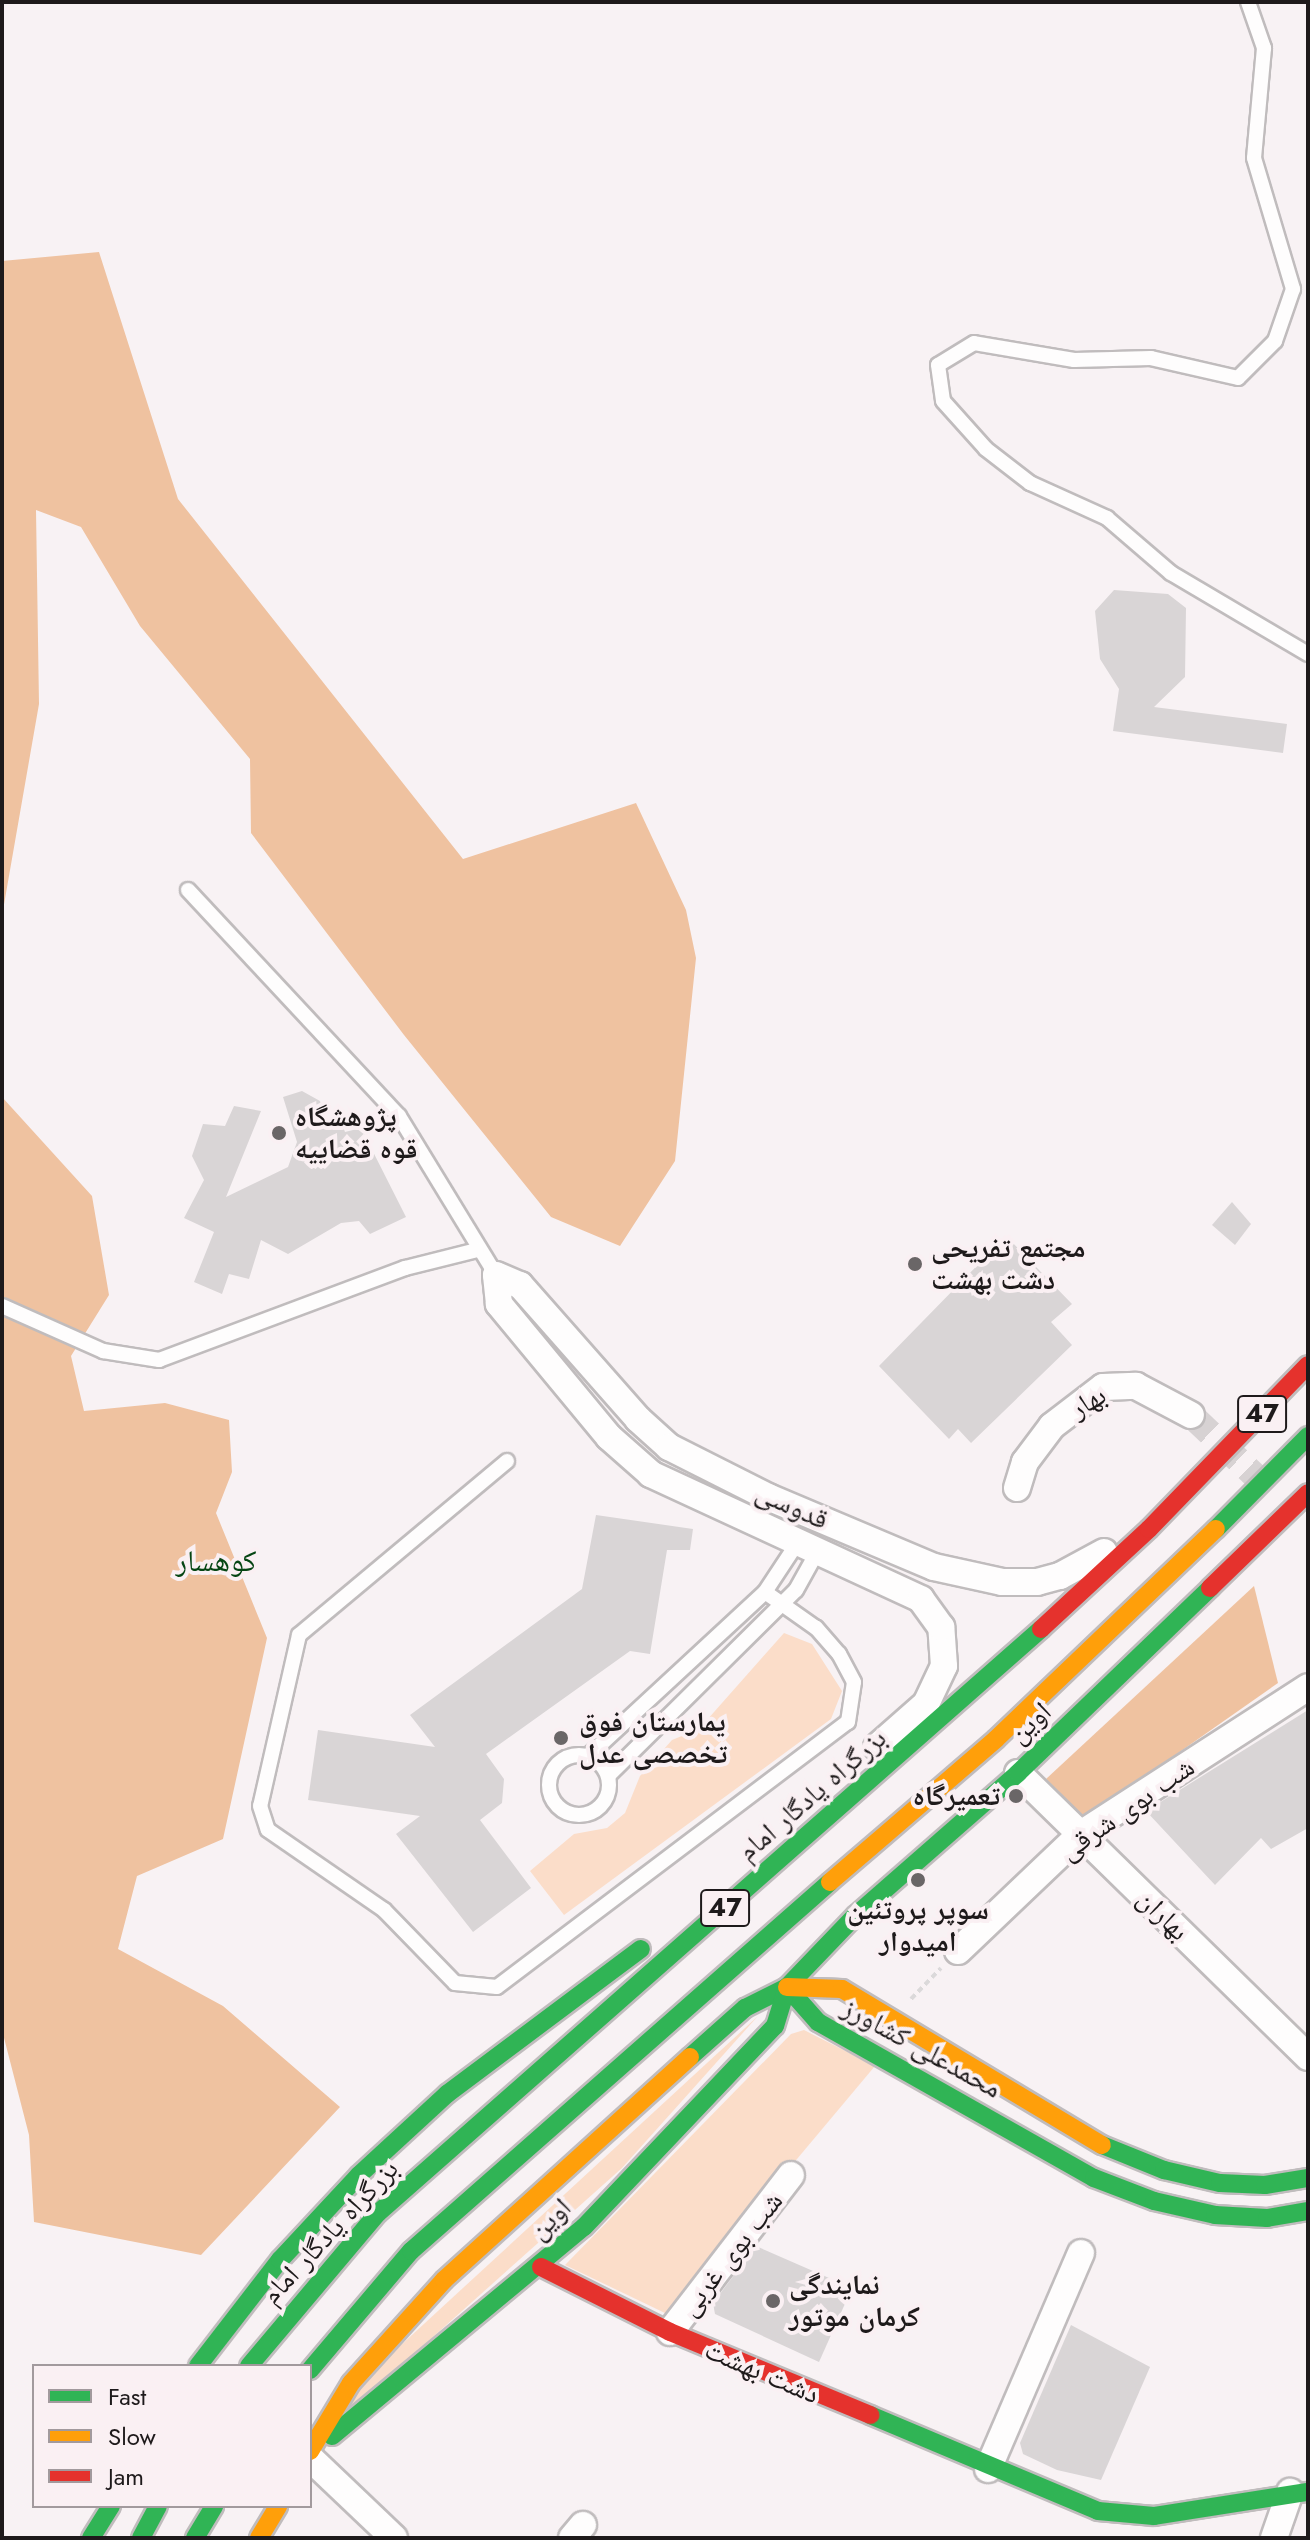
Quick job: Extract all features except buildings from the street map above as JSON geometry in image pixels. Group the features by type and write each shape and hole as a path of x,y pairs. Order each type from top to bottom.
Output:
{"main road":[{"name":"بزرگراه یادگار امام","path":"251,2364 378,2213 816,1830 1149,1529 1308,1365"},
{"name":"47","path":"312,2368 421,2242 574,2103 996,1739 1165,1582 1308,1436"},
{"name":"اوین","path":"312,2449 323,2422 360,2371 444,2280 745,2008 787,1987 856,1915 1018,1773 1303,1510"},
{"path":"200,2364 280,2260 359,2175 447,2094 664,1933 756,1881"},
{"name":"اوین","path":"312,2452 541,2267 775,2026 787,1987"},
{"name":"محمدعلی کشاورز","path":"787,1987 842,1989 1108,2148 1164,2170 1220,2183 1265,2185 1308,2178"},
{"name":"محمدعلی کشاورز","path":"787,1987 818,2022 1094,2178 1154,2201 1215,2215 1267,2218 1308,2211"},
{"name":"دشت بهشت","path":"541,2267 670,2332 988,2469 1098,2511 1154,2516 1299,2492"},
{"path":"91,2538 110,2508"},
{"path":"141,2538 157,2508"},
{"path":"195,2538 213,2508"},
{"path":"259,2538 277,2508"}],"street":[{"path":"496,1275 499,1304 619,1447 651,1474 806,1550 921,1599 941,1627 944,1666 926,1704 864,1761 838,1791 816,1830"},
{"name":"قدوسی","path":"496,1275 520,1285 638,1419 669,1447 768,1497 934,1567 1002,1582 1037,1582 1149,1529"},
{"name":"بهار","path":"1017,1488 1025,1462 1052,1426 1103,1387 1136,1386 1191,1415"},
{"path":"921,1599 934,1567"},
{"name":"شب بوی شرقی","path":"958,1951 1081,1834 1308,1687"},
{"name":"بهاران","path":"1018,1773 1308,2057"},
{"name":"شب بوی غربی","path":"670,2332 791,2175"},
{"path":"988,2469 1081,2253"},
{"path":"312,2456 394,2538"},
{"path":"1274,2538 1299,2492"}],"lane":[{"path":"1248,2 1264,48 1254,158 1293,289 1275,341 1238,378 1151,358 1074,360 974,343 938,365 943,401 986,449 1030,483 1107,518 1171,573 1308,654"},
{"path":"188,890 399,1116 477,1250 496,1275"},
{"path":"2,1306 103,1351 159,1360 405,1268 477,1250"},
{"path":"507,1461 299,1635 260,1806 268,1830 384,1910 455,1983 497,1987 848,1722 854,1682 816,1628 765,1592"},
{"path":"806,1550 782,1604 608,1776 607,1795 595,1810 577,1814 559,1807 549,1789 553,1769 569,1756 588,1756 806,1550"},
{"path":"588,1756 608,1776"}],"path":[{"path":"892,2018 958,1951"}],"shaded area":[{"path":"99,252 178,499 463,859 636,803 686,910 696,958 675,1161 620,1246 551,1217 404,1035 251,833 250,759 140,626 81,527 36,510 39,704 2,916 2,261"},
{"path":"2,1097 92,1196 109,1295 71,1356 84,1411 165,1403 229,1420 232,1472 216,1513 267,1638 223,1839 137,1876 118,1949 223,2006 340,2107 201,2255 34,2222 29,2135 2,2030"},
{"path":"1254,1586 1278,1683 1084,1819 1046,1779"},
{"path":"784,1633 812,1644 842,1691 831,1719 564,1915 530,1871 574,1834 607,1828 625,1813 640,1776 672,1740 699,1729"},
{"path":"758,2016 622,2168 331,2428 374,2370"},
{"path":"804,2030 875,2066 667,2314 565,2265 791,2034"}],"tunnel":[{"path":"1191,1415 1272,1492"}],"traffic: fast":[{"path":"1216,1529 1308,1436"},
{"path":"690,2057 745,2008 787,1987 856,1915 1018,1773 1210,1588"},
{"path":"251,2364 378,2213 1041,1629"},
{"path":"312,2368 411,2251 830,1882"},
{"path":"200,2364 280,2260 359,2175 447,2094 641,1949"},
{"path":"787,1987 818,2022 1094,2178 1154,2201 1215,2215 1267,2218 1308,2211"},
{"path":"332,2436 584,2227 775,2026 787,1987"},
{"path":"1102,2145 1164,2170 1220,2183 1265,2185 1308,2178"},
{"path":"870,2415 1098,2511 1154,2516 1308,2492"},
{"path":"91,2538 110,2508"},
{"path":"141,2538 157,2508"},
{"path":"195,2538 213,2508"}],"traffic: slow":[{"path":"830,1882 996,1739 1216,1529"},
{"path":"787,1987 842,1989 1102,2145"},
{"path":"312,2448 351,2383 444,2280 690,2057"},
{"path":"259,2538 277,2508"}],"traffic: jam":[{"path":"1041,1629 1149,1529 1308,1365"},
{"path":"1210,1588 1308,1493"},
{"path":"541,2267 670,2332 870,2415"}],"place":[{"name":"پژوهشگاه قوه قضاییه","path":"279,1133"},
{"name":"مجتمع تفریحی دشت بهشت","path":"915,1264"},
{"name":"یمارستان فوق تخصصی عدل","path":"561,1738"},
{"name":"تعمیرگاه","path":"1016,1796"},
{"name":"سوپر پروتئین امیدوار","path":"918,1880"},
{"name":"نمایندگی کرمان موتور","path":"773,2301"}],"district":[{"name":"کوهسار","path":"216,1561"}]}
